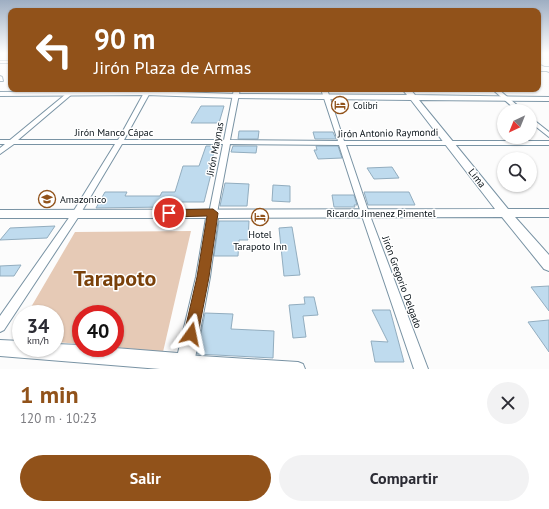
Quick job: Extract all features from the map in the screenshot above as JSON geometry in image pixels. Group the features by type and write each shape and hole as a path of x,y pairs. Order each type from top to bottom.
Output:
{"street":[{"path":"1,94 49,92"},
{"path":"0,152 72,92"},
{"path":"0,326 76,214 120,142 146,92"},
{"path":"192,92 326,93 413,98 549,99"},
{"name":"Lima","path":"408,92 505,213 549,265"},
{"path":"499,92 513,104"},
{"name":"Jirón Maynas","path":"213,213 236,93"},
{"name":"Jirón Gregorio Delgado","path":"326,93 365,213 421,369"},
{"path":"537,125 549,135"},
{"name":"Jirón Manco Cápac","path":"0,142 227,142"},
{"name":"Jirón Antonio Raymondi","path":"227,142 549,143"},
{"path":"185,366 203,277 213,213"},
{"name":"Ricardo Jimenez Pimentel","path":"0,214 549,213"},
{"path":"0,348 185,366 298,369"}],"shaded area":[{"path":"191,231 163,352 124,348 124,305 72,305 72,343 64,343 64,305 32,305 75,232"}],"building":[{"path":"201,106 224,106 219,123 191,123"},
{"path":"239,131 259,131 258,139 238,139"},
{"path":"313,132 333,132 336,139 315,139"},
{"path":"206,146 216,146 210,166 213,166 204,202 165,202 164,207 96,208 105,192 127,192 125,196 160,196 162,192 175,192 183,166 199,166"},
{"path":"233,146 257,146 256,153 231,152"},
{"path":"316,146 338,146 342,158 318,159 314,150 317,150"},
{"path":"392,167 399,178 374,179 367,168"},
{"path":"225,183 249,184 247,206 220,206"},
{"path":"273,185 290,186 290,202 272,201"},
{"path":"364,192 409,192 415,205 368,205"},
{"path":"332,195 354,195 357,205 354,205 355,207 334,207"},
{"path":"219,221 249,221 248,240 239,240 238,256 214,256"},
{"path":"55,226 47,238 0,240 10,228"},
{"path":"292,227 300,275 284,276 279,228"},
{"path":"21,265 14,276 0,276 0,266"},
{"path":"549,286 549,311 531,287"},
{"path":"304,297 314,297 318,315 303,316 306,337 293,338 289,305 305,304"},
{"path":"372,310 390,310 404,362 375,362 371,341 388,342"},
{"path":"205,313 233,314 231,329 274,331 273,358 197,354"},
{"path":"549,320 549,352 528,322"}],"place":[{"name":"Colibri","path":"340,105"},
{"name":"Amazonico","path":"47,199"},
{"name":"Hotel Tarapoto Inn","path":"260,217"}],"district":[{"name":"Tarapoto","path":"115,278"}],"route":[{"path":"169,213 213,213 203,277 191,334"}]}
